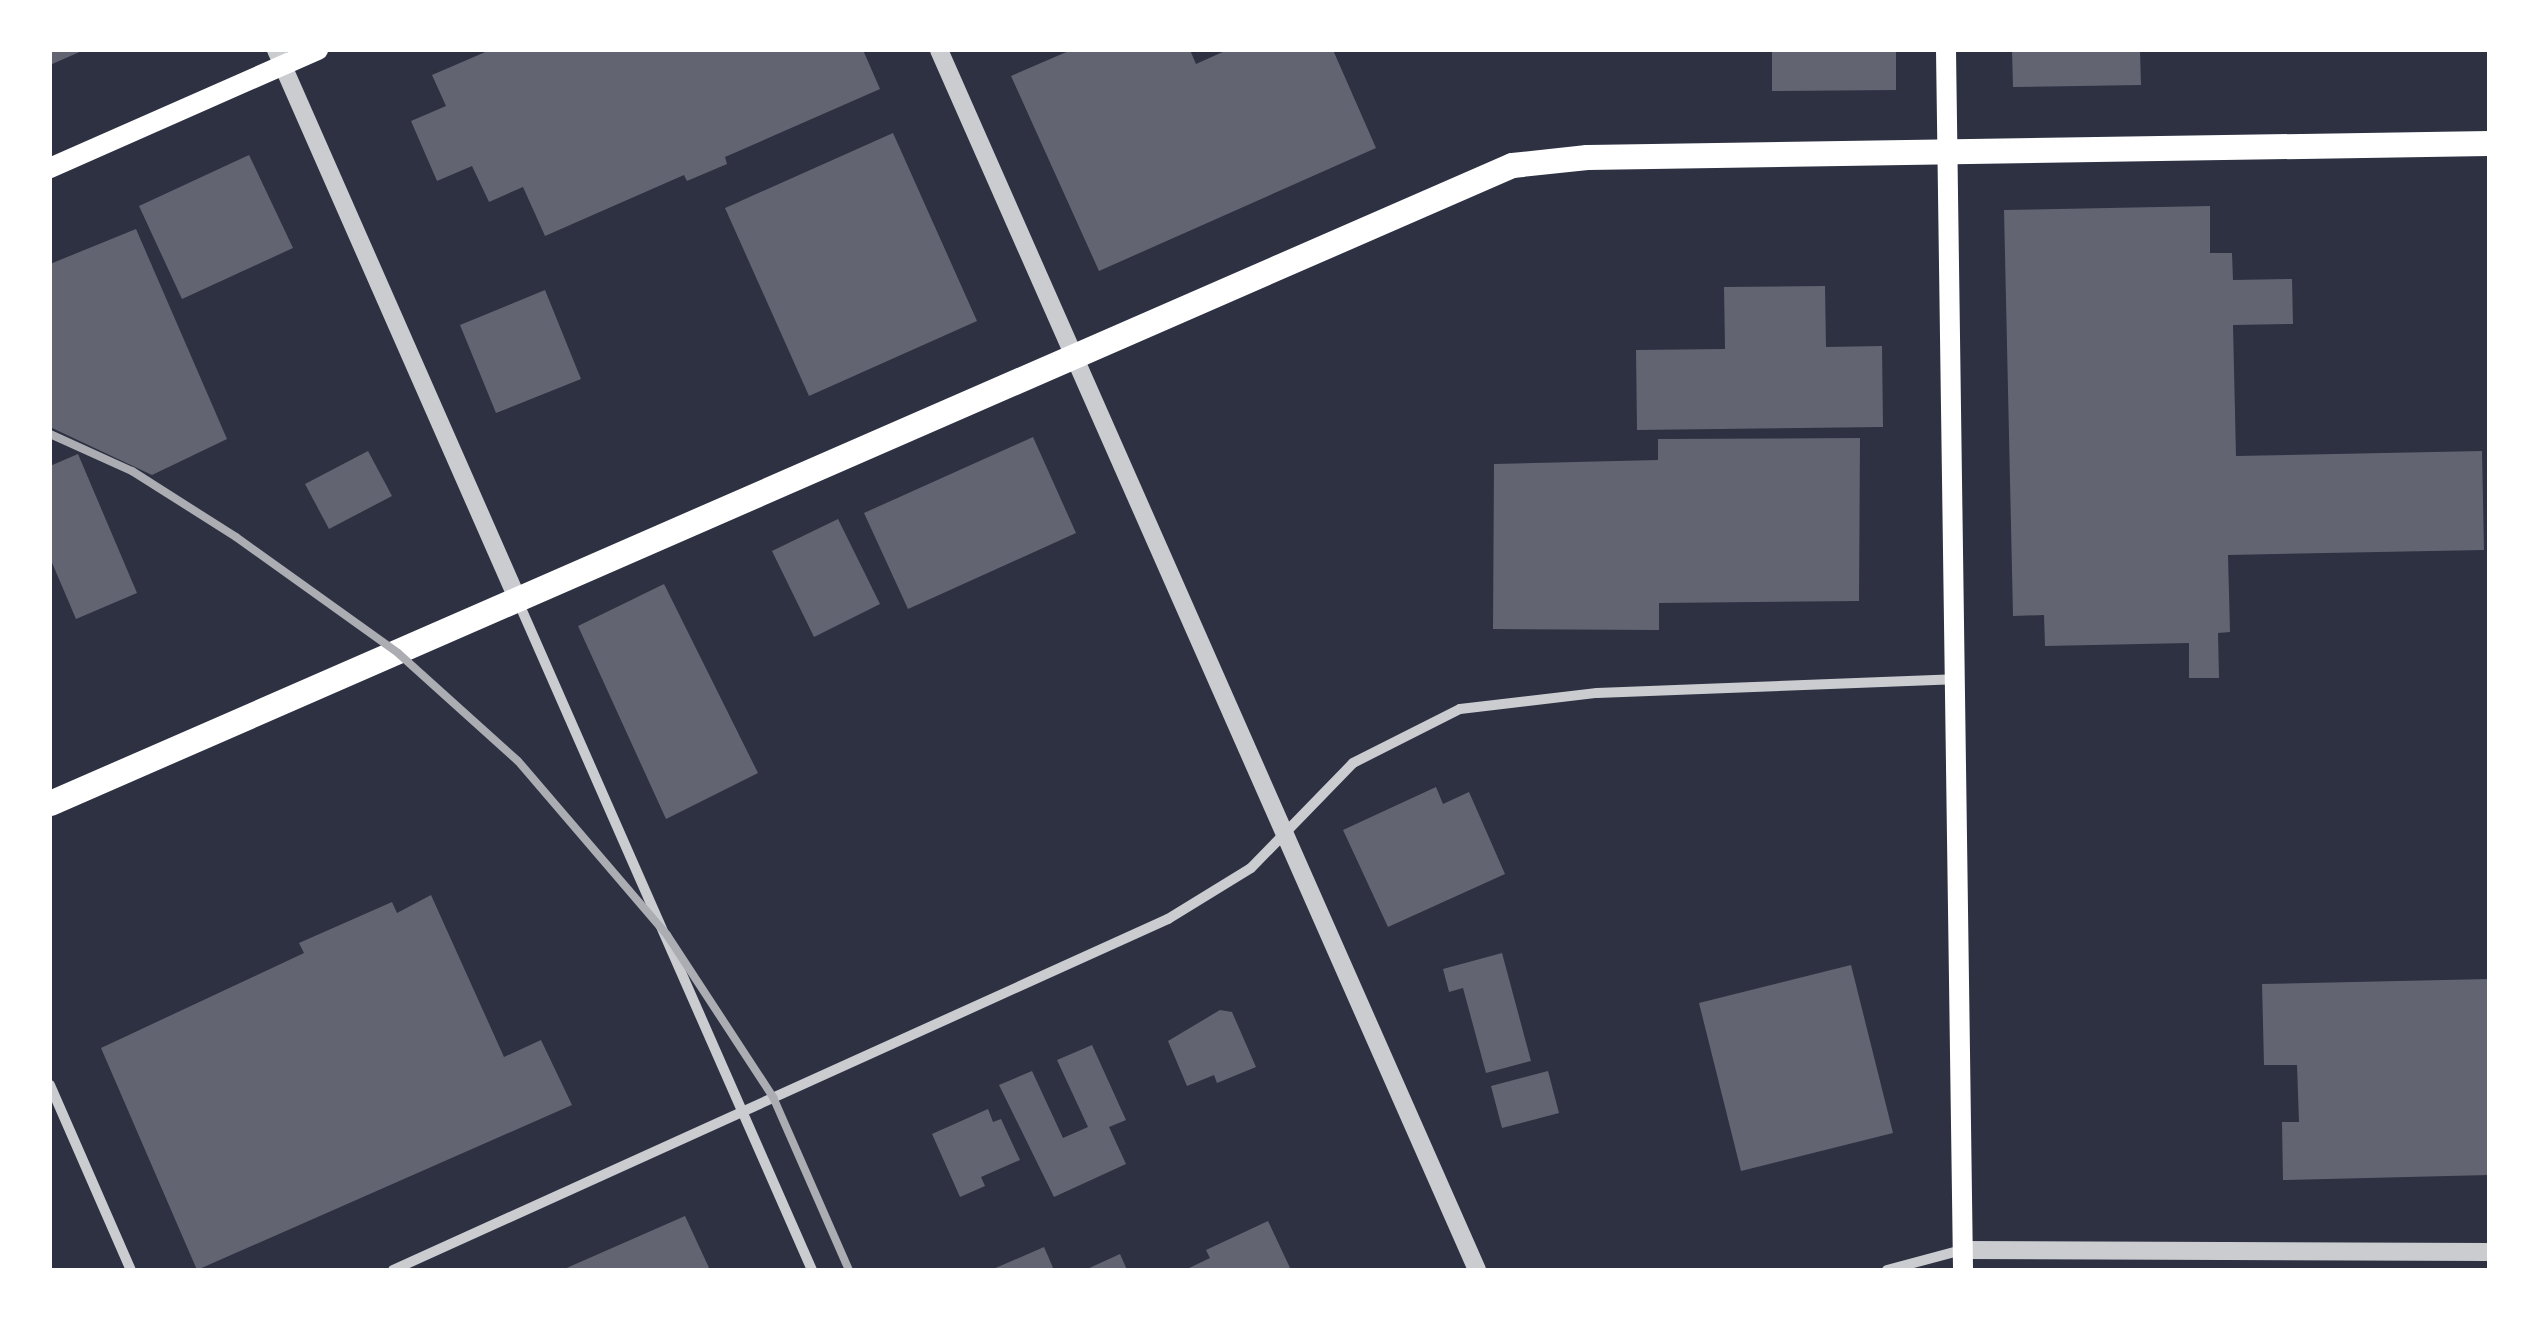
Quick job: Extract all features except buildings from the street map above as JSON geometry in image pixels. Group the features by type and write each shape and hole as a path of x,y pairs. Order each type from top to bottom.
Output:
{"main road":[{"path":"50,168 279,58 318,50"},
{"path":"1946,50 1962,1260"},
{"path":"50,803 1512,165 1587,157 2489,143"}],"street":[{"path":"939,50 1477,1270"},
{"path":"279,58 812,1270"},
{"path":"393,1270 1168,919 1251,868 1285,828 1352,763 1460,709 1598,693 1954,679"},
{"path":"50,1085 131,1270"},
{"path":"1887,1270 1962,1260 2489,1252"}],"railway":[{"path":"50,434 132,471 236,537 398,653 518,761 667,935 773,1097 849,1270"}]}
